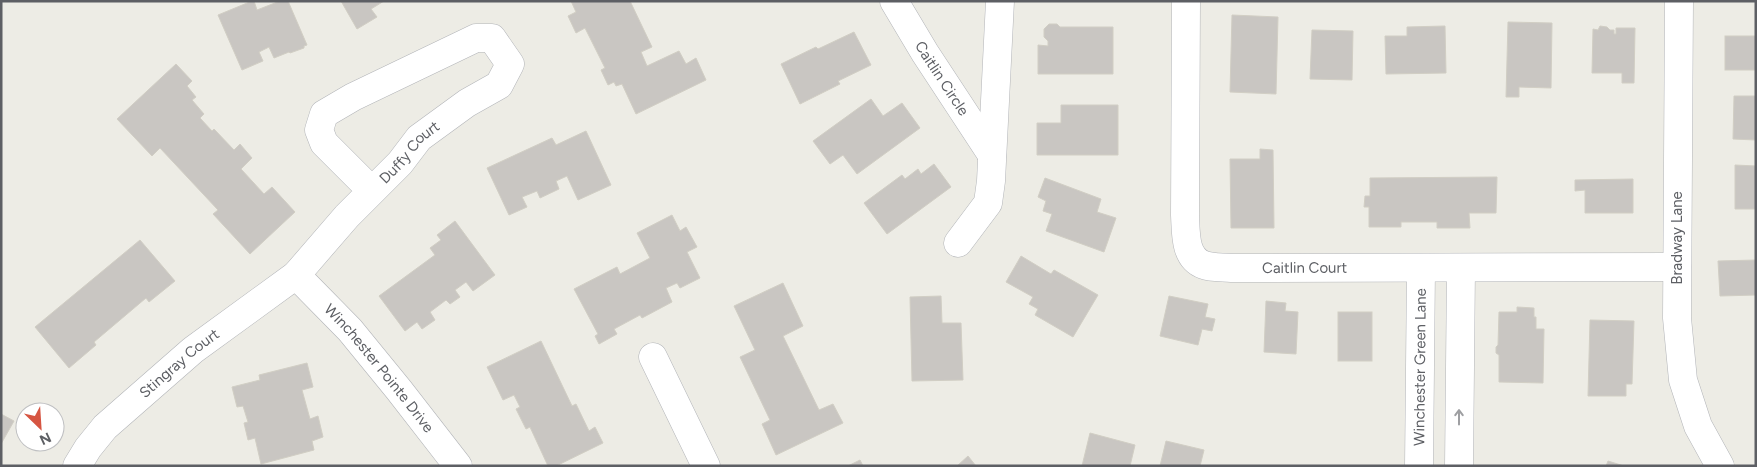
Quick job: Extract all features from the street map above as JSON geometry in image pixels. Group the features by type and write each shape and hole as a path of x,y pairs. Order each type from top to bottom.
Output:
{"street":[{"name":"Caitlin Circle","path":"894,1 925,53 992,155"},
{"name":"Caitlin Circle","path":"958,243 988,204 991,181 1000,1"},
{"name":"Caitlin Court","path":"1186,1 1185,215 1187,245 1194,259 1204,265 1232,268 1677,268"},
{"name":"Bradway Lane","path":"1679,1 1677,318 1683,380 1698,426 1720,466"},
{"name":"Duffy Court","path":"296,275 347,216 372,191 400,163 419,138 468,103 499,85 510,64 492,38 476,38 353,97 324,114 319,130 324,143 372,191"},
{"name":"Winchester Green Lane","path":"1419,466 1421,268"},
{"path":"1459,466 1460,268"},
{"name":"Stingray Court","path":"77,466 88,448 105,427 194,350 296,275"},
{"name":"Winchester Pointe Drive","path":"296,275 350,330 400,390 458,466"},
{"path":"653,357 706,466"}],"building":[{"path":"254,1 257,10 280,1 288,1 307,45 304,48 274,58 269,47 259,52 263,61 242,70 218,15"},
{"path":"341,1 384,1 371,9 377,17 357,29"},
{"path":"571,1 630,1 652,47 641,52 647,66 679,51 686,64 696,58 706,80 636,114 622,84 616,86 614,82 608,85 601,70 605,68 585,28 576,33 568,16 576,12"},
{"path":"1232,15 1278,17 1276,94 1230,92"},
{"path":"1508,22 1552,23 1551,88 1519,87 1519,97 1506,97"},
{"path":"1049,24 1057,24 1060,27 1113,27 1113,74 1038,74 1038,45 1048,46 1048,41 1044,37 1044,29"},
{"path":"1445,26 1446,73 1386,74 1385,36 1407,36 1407,27"},
{"path":"1600,26 1614,30 1614,34 1616,34 1616,28 1635,28 1634,83 1622,83 1622,73 1592,73 1593,29 1598,30"},
{"path":"1312,30 1353,31 1352,80 1310,79"},
{"path":"854,32 871,65 838,81 840,84 800,104 781,64 816,47 818,49"},
{"path":"1725,36 1756,36 1756,70 1725,70"},
{"path":"176,64 192,81 187,86 196,97 192,100 204,114 200,118 212,131 214,129 234,150 240,144 252,158 241,169 264,194 272,187 295,212 250,254 213,214 218,210 160,148 152,156 117,119"},
{"path":"1734,96 1756,96 1756,140 1733,139"},
{"path":"871,99 883,116 902,103 920,128 857,174 843,155 830,164 813,141"},
{"path":"1061,105 1118,105 1118,155 1037,155 1037,123 1061,123"},
{"path":"586,131 611,185 578,200 567,176 556,181 559,189 540,198 537,191 522,197 527,207 509,215 487,168 552,138 556,145"},
{"path":"1260,149 1273,150 1274,228 1231,228 1230,159 1260,159"},
{"path":"934,164 951,187 887,234 864,203 902,175 905,179 918,169 921,174"},
{"path":"1735,165 1756,166 1756,209 1735,209"},
{"path":"1497,177 1496,213 1469,213 1470,228 1437,228 1437,222 1401,222 1401,227 1369,227 1369,207 1364,207 1365,196 1370,196 1370,178"},
{"path":"1045,178 1101,199 1097,212 1116,218 1104,252 1046,231 1052,214 1043,211 1046,201 1038,197"},
{"path":"1633,179 1633,213 1585,213 1585,190 1575,191 1575,180"},
{"path":"672,215 680,231 686,227 697,247 687,252 700,278 680,288 677,283 666,288 672,302 642,318 640,315 614,329 617,334 599,344 595,336 598,334 574,289 617,267 620,274 650,258 637,233"},
{"path":"455,221 495,275 473,291 466,282 455,290 460,297 450,304 446,300 430,312 435,320 422,329 417,322 405,331 379,296 435,255 430,248 441,240 437,235"},
{"path":"140,240 175,281 149,302 146,298 94,342 96,345 69,368 35,327"},
{"path":"1021,256 1051,274 1054,270 1098,295 1073,337 1035,315 1038,309 1029,304 1033,297 1006,282"},
{"path":"1756,260 1756,295 1720,296 1718,261"},
{"path":"783,283 803,326 783,336 819,410 833,404 843,423 776,455 762,424 770,420 740,357 755,350 734,306"},
{"path":"941,296 942,323 961,323 963,380 912,381 910,297"},
{"path":"1169,296 1208,304 1205,317 1215,319 1212,331 1202,329 1198,345 1160,336"},
{"path":"1266,301 1286,303 1285,311 1298,312 1296,354 1264,352"},
{"path":"1517,307 1534,308 1536,329 1544,329 1543,383 1499,382 1499,355 1496,353 1496,347 1498,345 1499,312 1517,312"},
{"path":"1338,312 1372,312 1372,361 1338,361"},
{"path":"1590,320 1634,321 1632,384 1626,384 1626,396 1588,396"},
{"path":"541,341 572,406 576,404 589,431 595,427 603,443 556,466 548,466 530,427 526,429 516,409 520,407 514,395 503,400 487,367"},
{"path":"307,363 313,387 302,390 310,419 318,416 323,437 312,441 314,450 261,464 255,438 248,440 244,423 248,422 243,406 237,407 232,387 260,380 259,375"},
{"path":"1,414 14,421 1,444"},
{"path":"1090,433 1135,445 1130,466 1082,466"},
{"path":"1166,441 1204,450 1200,466 1160,466"},
{"path":"968,456 976,466 957,466"},
{"path":"860,460 863,466 848,466"},
{"path":"1608,461 1624,466 1606,466"}]}
